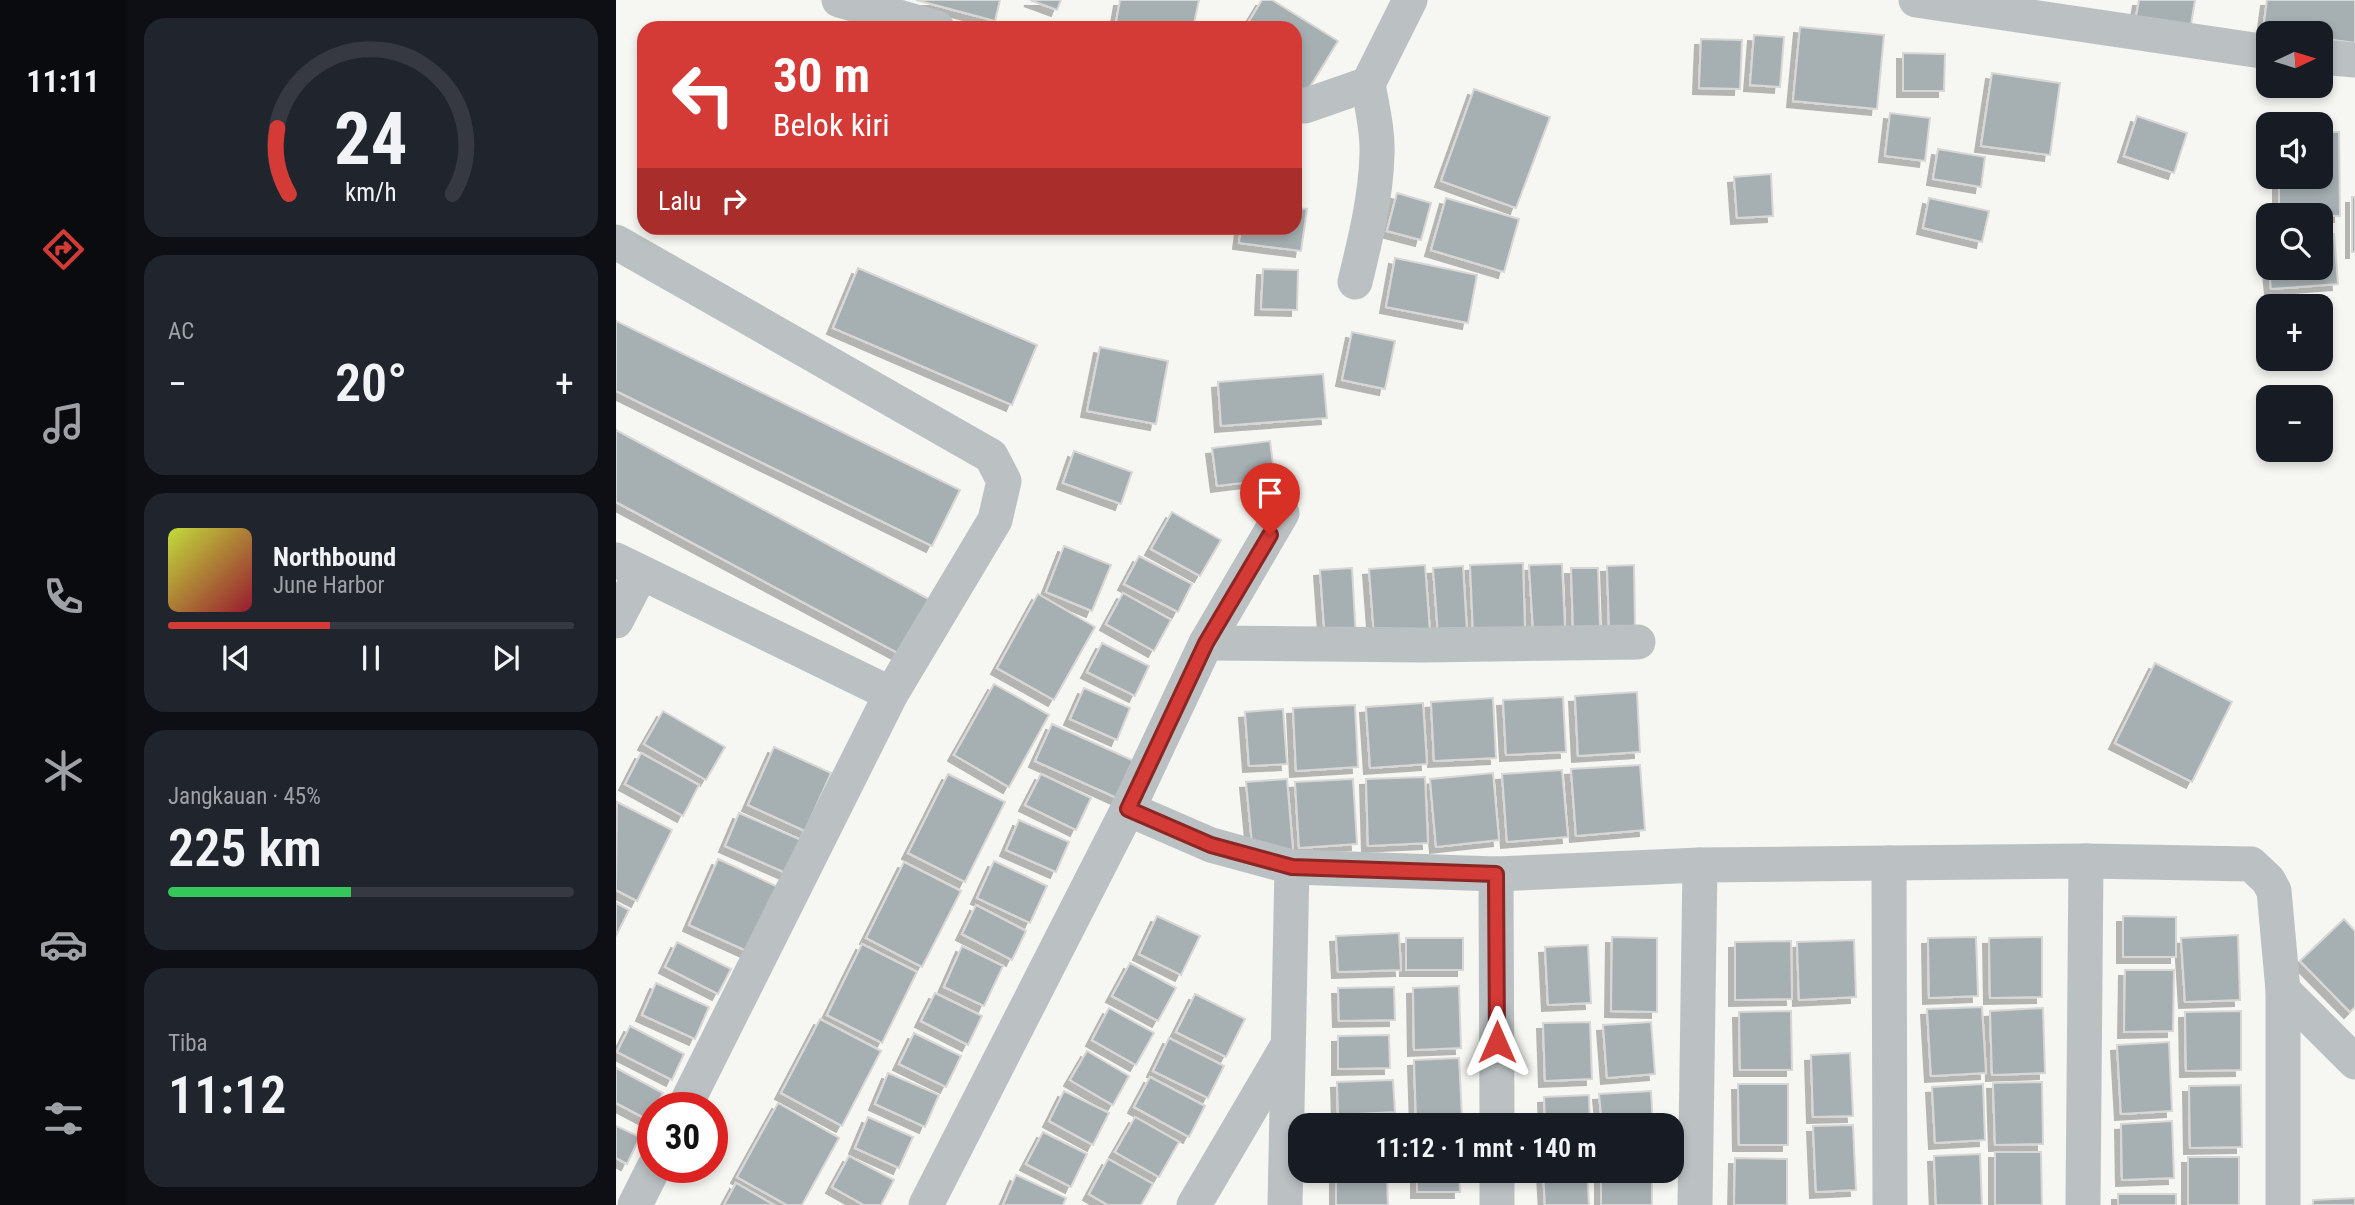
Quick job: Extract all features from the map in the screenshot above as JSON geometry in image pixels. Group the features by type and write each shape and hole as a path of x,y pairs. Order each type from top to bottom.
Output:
{"street":[{"path":"1355,282 1377,163 1377,132 1368,84 1410,0"},
{"path":"1916,0 2256,50"},
{"path":"848,2 913,21"},
{"path":"2333,58 2355,60"},
{"path":"1302,105 1368,84"},
{"path":"616,242 991,456 1004,481 995,520 891,694 692,1092"},
{"path":"926,1205 1128,809 1206,643 1282,513"},
{"path":"616,621 628,566 891,694"},
{"path":"1206,643 1424,645 1638,642"},
{"path":"1128,809 1211,845 1292,867 1496,874 1700,865 2086,861 2251,864 2268,880 2274,891 2283,990 2284,1205"},
{"path":"2082,1205 2086,861"},
{"path":"1889,863 1891,1205"},
{"path":"1695,1205 1700,865"},
{"path":"1285,1205 1292,867"},
{"path":"1496,874 1497,1113"},
{"path":"2283,990 2355,1062"},
{"path":"1194,1205 1289,1043"},
{"path":"635,1205 646,1183"},
{"path":"1497,1183 1497,1205"}],"building":[{"path":"916,0 1000,0 995,21"},
{"path":"1030,0 1061,0 1057,10"},
{"path":"1120,0 1199,0 1194,21 1116,21"},
{"path":"1262,0 1272,0 1338,41 1305,95 1302,93 1302,21 1249,21"},
{"path":"2139,0 2195,0 2191,25 2136,17"},
{"path":"2267,0 2355,0 2355,43 2333,40 2333,21 2264,21"},
{"path":"1800,27 1884,35 1877,109 1793,101"},
{"path":"1754,35 1784,37 1780,87 1750,85"},
{"path":"1701,39 1742,40 1740,89 1699,88"},
{"path":"1903,53 1945,54 1944,91 1903,91"},
{"path":"1992,73 2060,83 2050,155 1981,146"},
{"path":"1474,89 1550,117 1516,208 1441,181"},
{"path":"1890,113 1930,118 1925,161 1885,156"},
{"path":"2137,116 2187,133 2174,173 2124,156"},
{"path":"2333,132 2339,132 2340,216 2333,216 2333,203 2279,203 2279,189 2333,189"},
{"path":"1938,149 1985,157 1981,187 1933,179"},
{"path":"1771,174 1773,216 1737,218 1734,177"},
{"path":"1397,193 1431,203 1421,240 1387,231"},
{"path":"2352,197 2355,197 2355,252 2352,252"},
{"path":"1446,198 1519,219 1504,272 1431,250"},
{"path":"1929,198 1989,211 1982,242 1923,228"},
{"path":"1302,209 1307,209 1301,251 1239,243 1240,235 1302,235"},
{"path":"2333,234 2338,284 2271,289 2270,280 2333,280"},
{"path":"1395,258 1477,275 1468,323 1386,307"},
{"path":"858,268 1037,345 1012,405 833,328"},
{"path":"1263,269 1298,270 1297,310 1261,309"},
{"path":"616,321 960,490 932,546 616,391"},
{"path":"1352,332 1395,341 1385,389 1342,380"},
{"path":"1100,347 1168,361 1156,424 1087,411"},
{"path":"1323,374 1327,418 1221,426 1218,382"},
{"path":"616,430 936,603 907,658 616,502"},
{"path":"1270,441 1275,479 1217,486 1212,448"},
{"path":"1074,451 1132,472 1121,504 1063,483"},
{"path":"1172,512 1221,540 1200,576 1151,549"},
{"path":"1064,546 1111,565 1092,611 1046,592"},
{"path":"1139,556 1192,584 1178,612 1124,584"},
{"path":"1523,563 1525,631 1473,632 1470,565"},
{"path":"1562,564 1565,627 1533,629 1529,565"},
{"path":"1425,565 1430,632 1374,635 1369,569"},
{"path":"1634,565 1635,626 1609,627 1607,566"},
{"path":"1463,566 1467,632 1438,634 1433,568"},
{"path":"1352,568 1356,638 1325,640 1320,570"},
{"path":"1571,568 1598,568 1600,627 1573,627"},
{"path":"1123,593 1171,620 1154,651 1106,624"},
{"path":"1038,594 1095,627 1054,700 997,668"},
{"path":"1102,643 1149,666 1135,696 1087,672"},
{"path":"2155,663 2232,702 2192,782 2115,743"},
{"path":"994,684 1049,715 1009,787 954,755"},
{"path":"1084,688 1130,708 1117,740 1070,719"},
{"path":"1637,692 1640,752 1578,756 1575,696"},
{"path":"1563,697 1566,752 1506,755 1503,700"},
{"path":"1493,698 1496,758 1434,761 1431,702"},
{"path":"1423,703 1427,764 1370,768 1366,707"},
{"path":"1355,705 1358,767 1296,771 1293,708"},
{"path":"1283,709 1287,764 1249,766 1245,712"},
{"path":"663,711 725,747 706,780 644,744"},
{"path":"1052,724 1134,761 1117,798 1035,761"},
{"path":"774,747 831,773 805,831 748,805"},
{"path":"641,753 699,785 683,816 625,784"},
{"path":"1640,765 1645,830 1576,836 1571,769"},
{"path":"1562,770 1568,837 1507,842 1502,774"},
{"path":"1493,773 1499,840 1436,847 1430,779"},
{"path":"948,774 1005,802 965,882 908,853"},
{"path":"1041,774 1091,798 1076,830 1025,805"},
{"path":"1425,777 1428,843 1368,846 1366,779"},
{"path":"1287,779 1293,850 1253,853 1246,782"},
{"path":"1353,779 1357,844 1299,848 1295,782"},
{"path":"617,802 672,830 637,901 616,890"},
{"path":"739,813 801,840 786,873 725,846"},
{"path":"1019,820 1069,842 1056,872 1006,850"},
{"path":"718,859 778,887 749,952 689,925"},
{"path":"994,861 1047,886 1030,923 977,898"},
{"path":"904,862 961,891 922,967 866,938"},
{"path":"616,903 629,910 616,936"},
{"path":"976,905 1026,931 1012,960 962,934"},
{"path":"1157,916 1200,936 1181,975 1139,954"},
{"path":"2123,916 2176,917 2176,957 2123,957"},
{"path":"2344,919 2355,931 2355,1007 2350,1012 2300,961"},
{"path":"1399,933 1401,970 1338,972 1336,936"},
{"path":"2238,935 2240,1000 2185,1002 2181,938"},
{"path":"1612,937 1657,938 1657,1012 1611,1011"},
{"path":"1976,937 1978,996 1929,998 1928,938"},
{"path":"2042,937 2042,997 1990,998 1989,938"},
{"path":"1406,938 1463,938 1463,970 1406,970"},
{"path":"1854,940 1856,997 1799,1000 1797,942"},
{"path":"1791,941 1792,999 1735,1000 1735,942"},
{"path":"677,942 731,969 718,994 665,967"},
{"path":"862,944 917,972 882,1043 827,1015"},
{"path":"1588,945 1591,1003 1548,1005 1545,947"},
{"path":"962,946 1003,966 984,1006 944,987"},
{"path":"1130,963 1176,988 1158,1021 1112,996"},
{"path":"2125,970 2174,970 2173,1031 2124,1032"},
{"path":"656,983 709,1007 695,1039 642,1015"},
{"path":"1459,986 1461,1048 1414,1050 1413,988"},
{"path":"1394,987 1395,1020 1339,1021 1338,988"},
{"path":"935,993 982,1016 968,1045 921,1021"},
{"path":"1195,994 1245,1019 1226,1057 1176,1032"},
{"path":"1982,1007 1986,1073 1931,1076 1927,1009"},
{"path":"1109,1008 1154,1033 1136,1065 1092,1040"},
{"path":"2043,1008 2045,1073 1992,1075 1990,1011"},
{"path":"1791,1011 1792,1070 1740,1070 1739,1012"},
{"path":"2241,1011 2241,1070 2186,1071 2185,1012"},
{"path":"820,1019 881,1051 842,1126 781,1093"},
{"path":"1590,1022 1592,1079 1545,1081 1543,1023"},
{"path":"1651,1022 1655,1074 1607,1078 1603,1025"},
{"path":"630,1026 684,1054 672,1080 617,1052"},
{"path":"914,1033 961,1056 946,1087 899,1064"},
{"path":"1389,1035 1390,1068 1338,1069 1338,1036"},
{"path":"1169,1038 1224,1066 1208,1098 1153,1071"},
{"path":"2169,1042 2172,1111 2121,1114 2117,1045"},
{"path":"1087,1051 1129,1076 1113,1105 1070,1080"},
{"path":"1850,1053 1853,1116 1813,1117 1811,1055"},
{"path":"1459,1058 1462,1113 1416,1113 1414,1060"},
{"path":"616,1068 661,1092 637,1092 637,1114 616,1103"},
{"path":"888,1073 939,1095 925,1127 875,1104"},
{"path":"1150,1077 1205,1106 1189,1137 1134,1107"},
{"path":"1393,1080 1395,1112 1338,1113 1337,1082"},
{"path":"2042,1082 2043,1144 1995,1145 1993,1083"},
{"path":"1738,1084 1788,1084 1788,1145 1739,1145"},
{"path":"1983,1084 1985,1140 1935,1143 1932,1087"},
{"path":"2241,1085 2242,1147 2190,1148 2189,1086"},
{"path":"1064,1091 1109,1113 1093,1145 1049,1121"},
{"path":"1651,1091 1652,1113 1601,1113 1599,1094"},
{"path":"1589,1095 1590,1113 1545,1113 1544,1097"},
{"path":"778,1103 839,1138 802,1205 787,1205 737,1177"},
{"path":"868,1117 913,1137 899,1168 855,1148"},
{"path":"1135,1117 1179,1142 1159,1177 1115,1152"},
{"path":"2172,1121 2174,1178 2122,1180 2121,1124"},
{"path":"1853,1125 1856,1190 1816,1192 1813,1126"},
{"path":"616,1126 637,1136 637,1143 627,1164 616,1158"},
{"path":"1043,1132 1087,1154 1071,1187 1026,1164"},
{"path":"1995,1152 2041,1152 2042,1205 1995,1205"},
{"path":"1980,1154 1982,1205 1936,1205 1934,1156"},
{"path":"849,1156 894,1180 881,1205 864,1205 832,1187"},
{"path":"2188,1157 2239,1157 2239,1205 2188,1205"},
{"path":"1735,1158 1787,1159 1787,1205 1734,1205"},
{"path":"1108,1159 1153,1184 1141,1205 1108,1205 1089,1194"},
{"path":"1016,1175 1066,1198 1063,1205 1003,1205"},
{"path":"736,1183 774,1205 724,1205"},
{"path":"1336,1183 1387,1183 1388,1205 1336,1205"},
{"path":"1417,1183 1460,1183 1460,1192 1417,1192"},
{"path":"1544,1183 1588,1183 1589,1205 1545,1205"},
{"path":"1601,1183 1652,1183 1652,1205 1601,1205"},
{"path":"2118,1194 2176,1194 2176,1205 2118,1205"},
{"path":"2355,1198 2355,1205 2313,1205 2313,1200"}],"route":[{"path":"1270,535 1206,643 1128,809 1211,845 1292,867 1496,874 1497,1042"}]}
